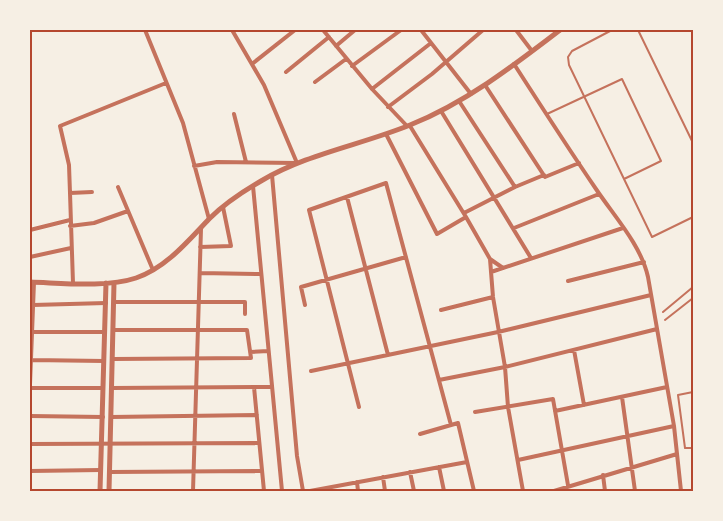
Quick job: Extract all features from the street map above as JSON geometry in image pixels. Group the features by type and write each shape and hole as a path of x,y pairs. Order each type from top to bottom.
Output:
{"street":[{"path":"145,30 183,123 209,219"},
{"path":"232,30 264,85 297,163"},
{"path":"252,64 295,30"},
{"path":"323,30 372,89 408,126 465,215 490,259 493,297 505,367 508,406 523,491"},
{"path":"336,46 355,30"},
{"path":"352,66 401,30"},
{"path":"421,30 471,94"},
{"path":"388,107 446,62 483,30"},
{"path":"516,30 532,51"},
{"path":"30,384 32,282 114,283 136,278 153,270 174,254 223,207 272,174 297,163 408,126 441,111 485,85 560,30"},
{"path":"286,72 329,37"},
{"path":"372,89 431,42"},
{"path":"315,82 346,59"},
{"path":"514,64 644,262 674,426 681,491"},
{"path":"73,283 69,164 60,126 166,82"},
{"path":"485,85 544,176"},
{"path":"459,101 515,187"},
{"path":"441,111 531,258"},
{"path":"234,114 246,162"},
{"path":"386,134 437,234 495,197 515,187 579,163"},
{"path":"194,166 217,162 297,163"},
{"path":"272,174 297,456 303,491"},
{"path":"359,407 308,210 386,183 451,425"},
{"path":"253,186 282,491"},
{"path":"118,187 153,270"},
{"path":"70,192 92,192"},
{"path":"514,228 600,194"},
{"path":"346,197 388,355"},
{"path":"200,247 231,246 223,207"},
{"path":"70,226 94,222 128,212"},
{"path":"30,230 70,220"},
{"path":"491,272 623,228"},
{"path":"193,491 201,229"},
{"path":"30,257 71,248"},
{"path":"305,305 301,287 406,257"},
{"path":"490,259 503,268"},
{"path":"568,281 644,262"},
{"path":"200,273 261,274"},
{"path":"100,491 106,283"},
{"path":"109,491 114,283"},
{"path":"310,371 498,332 651,294"},
{"path":"441,310 493,297"},
{"path":"114,302 245,302 245,314"},
{"path":"33,305 106,303"},
{"path":"439,380 505,367 657,329"},
{"path":"112,360 251,358 247,330 113,330"},
{"path":"32,332 105,332"},
{"path":"574,350 584,405"},
{"path":"250,352 268,351"},
{"path":"31,360 104,361"},
{"path":"254,387 264,491"},
{"path":"112,388 272,387"},
{"path":"555,411 667,387"},
{"path":"30,388 103,388"},
{"path":"622,397 635,491"},
{"path":"475,412 553,399 569,489"},
{"path":"111,417 257,415"},
{"path":"30,416 103,417"},
{"path":"420,434 458,423 474,491"},
{"path":"518,460 674,426"},
{"path":"30,444 259,443"},
{"path":"554,491 569,489 603,475 677,454"},
{"path":"310,491 332,489 357,482 467,462"},
{"path":"439,467 444,491"},
{"path":"30,471 101,470"},
{"path":"110,472 262,471"},
{"path":"410,472 414,491"},
{"path":"603,475 605,491"},
{"path":"383,478 385,491"},
{"path":"357,482 358,491"}],"lane":[{"path":"612,30 575,48 569,54 569,65 652,237 693,217"},
{"path":"638,30 693,143"},
{"path":"547,114 622,79 661,162 624,179"},
{"path":"663,312 693,287"},
{"path":"665,320 693,298"},
{"path":"693,392 678,395 685,448 693,448"}]}
